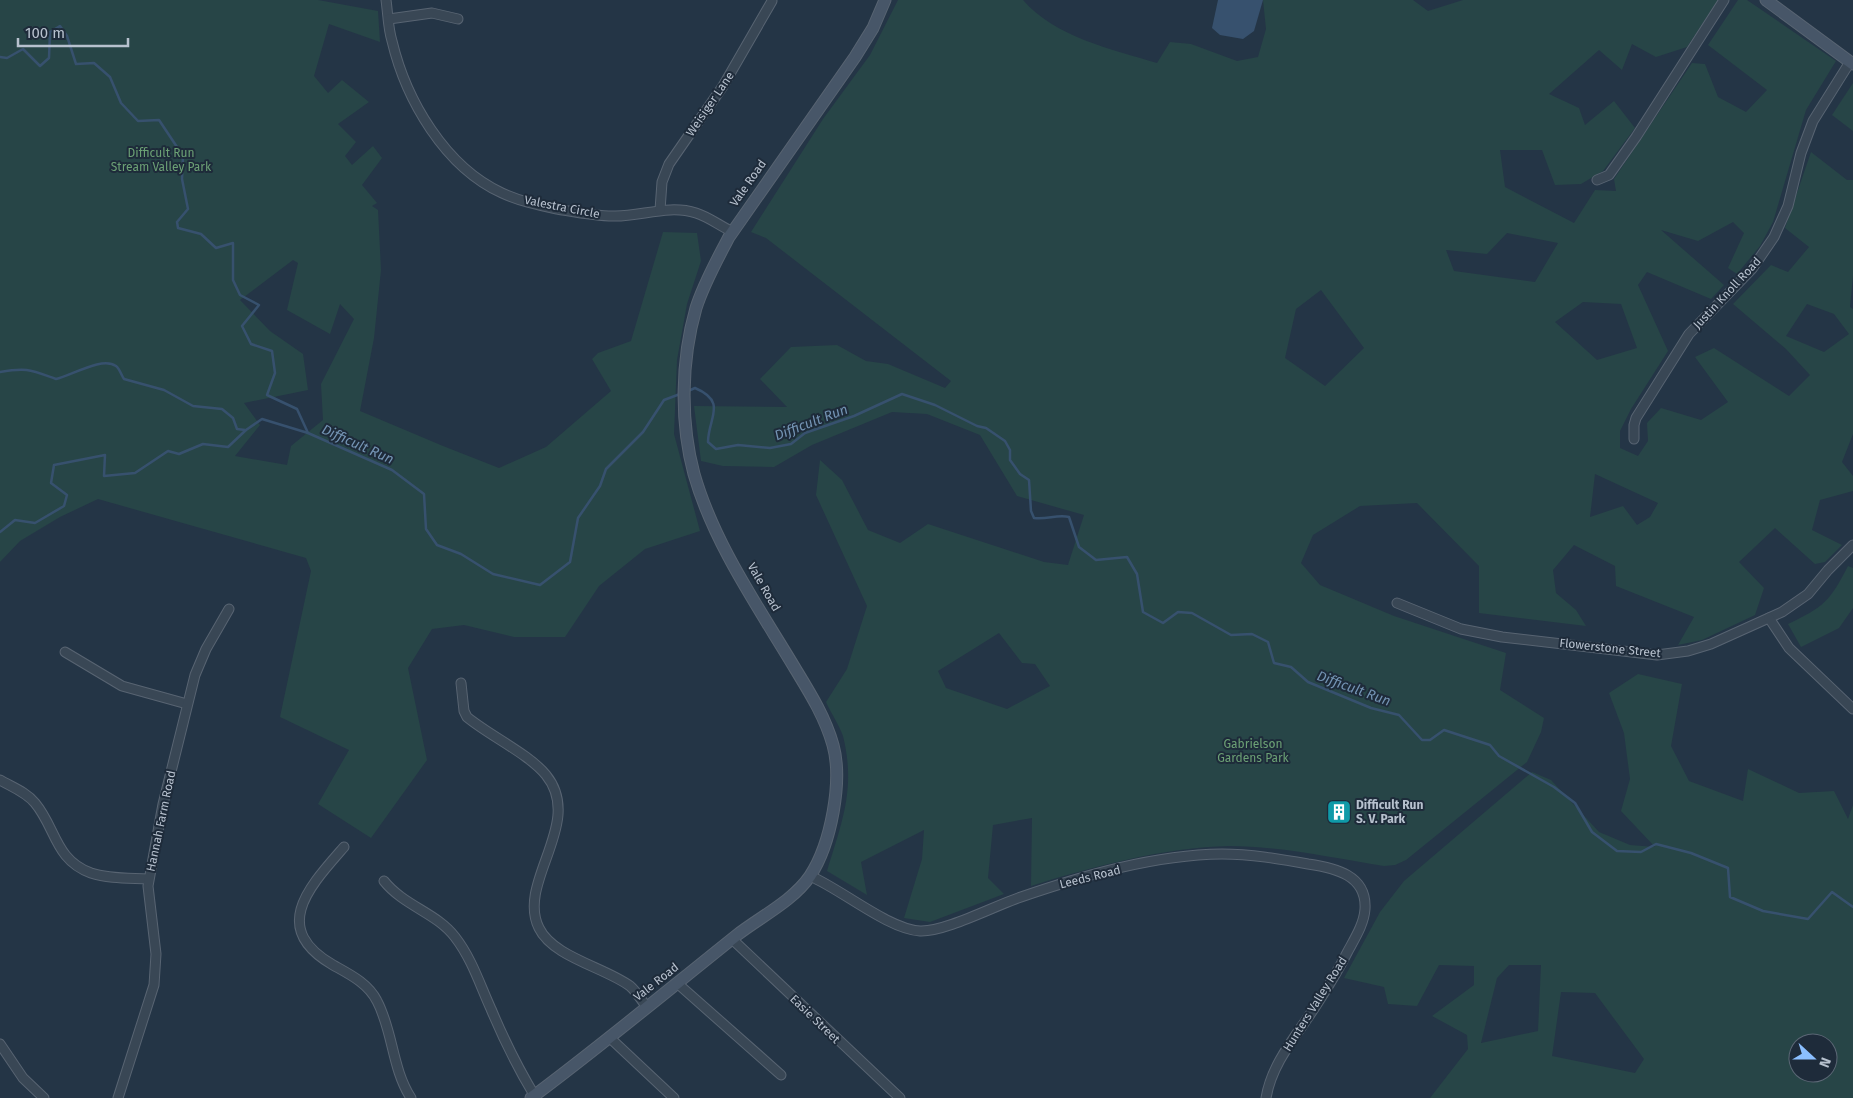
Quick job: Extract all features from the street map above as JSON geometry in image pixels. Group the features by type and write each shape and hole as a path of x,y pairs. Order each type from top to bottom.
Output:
{"main road":[{"name":"Vale Road","path":"534,1097 732,939 794,893 810,876 824,845 834,803 837,771 832,743 812,698 736,568 711,520 694,476 686,432 685,382 691,327 712,269 732,232 855,57 873,28 885,0"},
{"path":"1766,0 1852,63"}],"street":[{"name":"Valestra Circle","path":"386,0 398,66 416,104 439,139 478,178 514,198 568,211 614,216 660,210 696,213 732,232"},
{"path":"1597,180 1613,170 1724,0"},
{"name":"Weisiger Lane","path":"660,210 662,182 669,164 723,86 772,1"},
{"path":"388,19 432,13 458,19"},
{"name":"Justin Knoll Road","path":"1634,439 1634,425 1637,417 1689,334 1752,269 1774,237 1788,206 1802,153 1813,121 1852,63"},
{"name":"Flowerstone Street","path":"1397,603 1461,629 1502,637 1657,655 1688,651 1711,644 1782,612 1808,594 1828,570 1853,545"},
{"name":"Hannah Farm Road","path":"118,1098 154,985 156,954 148,900 148,879 187,704 198,664 229,609"},
{"path":"1769,618 1789,648 1853,709"},
{"path":"65,652 122,686 187,704"},
{"path":"461,682 464,711 467,717 538,767 553,787 557,807 556,826 534,907 540,931 559,950 630,986 647,1007"},
{"path":"0,780 19,790 35,803 55,842 73,863 82,869 101,876 148,879"},
{"path":"344,847 305,895 300,909 302,933 314,952 366,986 376,999 402,1082 411,1098"},
{"name":"Leeds Road","path":"810,876 899,926 920,931 940,928 1011,900 1095,874 1156,862 1209,855 1276,858 1341,870 1354,879 1360,887 1365,910"},
{"path":"384,881 404,901 438,920 454,936 472,965 502,1034 534,1097"},
{"name":"Hunters Valley Road","path":"1266,1098 1276,1067 1341,964 1360,930 1365,910"},
{"name":"Easie Street","path":"732,939 822,1027 900,1098"},
{"path":"677,983 781,1075"},
{"path":"609,1037 674,1098"},
{"path":"0,1044 23,1078 44,1098"}],"green space":[{"name":"Difficult Run Stream Valley Park","path":"0,0 318,0 378,11 380,42 329,24 314,76 328,93 342,80 369,102 338,124 356,142 345,156 352,165 373,146 382,158 362,185 377,203 372,206 378,210 381,270 374,338 360,411 499,468 546,447 611,391 592,359 598,353 631,341 663,232 697,233 701,261 687,304 677,360 674,434 700,531 645,549 599,586 565,637 514,637 464,625 432,629 408,668 427,760 371,838 318,804 349,750 280,717 311,571 306,558 98,499 60,517 20,541 0,562","holes":["293,260 298,263 287,310 330,334 340,304 354,319 321,384 323,420 291,446 287,465 235,456 260,425 244,403 308,390 303,354 270,331 240,300"]},
{"name":"Gabrielson Gardens Park","path":"898,0 1023,0 1036,13 1067,33 1103,47 1157,63 1170,42 1191,44 1237,61 1258,57 1266,29 1263,0 1413,0 1428,11 1463,0 1718,0 1687,47 1656,57 1632,44 1622,70 1599,50 1549,94 1579,108 1585,125 1614,101 1635,128 1603,171 1581,184 1555,185 1542,150 1500,150 1505,187 1574,223 1595,190 1616,191 1614,179 1692,63 1705,64 1718,97 1746,112 1767,90 1708,45 1738,0 1747,0 1836,61 1806,110 1773,222 1760,246 1737,274 1728,268 1744,233 1733,222 1698,241 1661,230 1724,285 1711,299 1647,272 1638,285 1668,351 1631,409 1620,431 1620,448 1638,456 1648,441 1647,423 1661,408 1701,420 1728,402 1695,357 1714,348 1789,396 1810,375 1786,349 1733,304 1771,265 1788,272 1809,247 1785,228 1811,152 1847,180 1853,180 1853,276 1850,307 1853,309 1853,434 1842,462 1853,476 1853,491 1820,500 1812,530 1842,545 1825,562 1815,564 1775,528 1739,562 1764,588 1755,615 1702,640 1678,645 1694,617 1616,586 1615,566 1574,545 1553,570 1556,593 1576,610 1586,626 1479,613 1479,566 1417,503 1360,506 1313,535 1301,563 1320,585 1394,616 1506,653 1500,690 1544,718 1541,732 1527,762 1406,860 1395,865 1384,866 1268,848 1205,847 1129,859 1031,886 1032,818 993,825 988,878 1004,894 930,922 904,918 922,859 924,830 861,862 867,895 827,871 842,820 848,789 848,772 843,736 826,702 847,669 867,606 816,495 820,460 842,480 868,530 900,543 928,524 1044,562 1068,565 1084,515 1017,496 980,435 927,414 892,412 812,445 774,467 723,466 701,461 694,406 787,407 760,379 791,347 837,345 866,361 888,364 945,388 951,381 766,238 751,232 823,119 870,55","holes":["1507,233 1558,243 1535,282 1454,271 1446,250 1487,254","1321,290 1364,348 1325,386 1285,358 1296,309","1583,302 1621,304 1637,348 1597,360 1555,322","1807,304 1834,314 1849,334 1824,352 1786,336","1595,474 1658,503 1650,517 1637,525 1623,506 1590,517","999,633 1022,663 1035,664 1050,686 1007,709 946,688 938,671"]},
{"path":"1853,83 1853,131 1832,115"},
{"path":"1848,566 1853,568 1853,608 1839,628 1801,647 1788,624 1810,613 1825,602"},
{"path":"1638,674 1682,684 1671,746 1689,781 1743,801 1748,769 1799,793 1834,791 1848,819 1853,805 1853,1098 1430,1098 1468,1049 1467,1035 1432,1016 1474,985 1474,966 1439,965 1417,1006 1388,1004 1384,987 1344,978 1380,912 1404,881 1532,772 1551,780 1599,832 1630,845 1655,847 1621,811 1630,779 1624,733 1609,693","holes":["1509,965 1541,965 1538,1031 1481,1043 1497,978","1561,992 1595,993 1644,1059 1635,1073 1552,1056"]}],"water":[{"path":"1218,0 1263,0 1254,31 1243,39 1220,35 1212,28"}],"waterway":[{"name":"Difficult Run","path":"0,57 7,58 23,49 40,66 49,58 50,32 60,26 67,36 76,64 94,63 110,77 121,103 138,121 159,120 183,156 182,179 188,209 177,222 178,228 201,234 216,248 233,243 233,280 240,295 259,305 242,326 251,344 272,351 275,373 267,395 297,409 308,433 392,470 424,494 426,529 437,545 461,554 493,574 540,585 570,562 578,518 600,486 606,469 643,432 664,400 680,394"},
{"path":"0,372 29,370 56,379 95,365 110,364 117,367 124,379 164,390 193,406 222,409 233,418 237,429 245,430"},
{"name":"Difficult Run","path":"688,391 695,388 705,393 714,405 708,442 716,449 738,445 770,448 791,444 805,433 854,416 902,394 935,405 977,426 986,428 1005,441 1010,450 1010,460 1020,474 1029,480 1031,511 1034,518 1069,517 1079,547 1096,560 1127,557 1137,574 1143,612 1163,623 1178,612 1192,613 1231,635 1252,634 1268,642 1274,663 1291,667 1308,682 1371,708 1399,715 1422,740 1430,740 1444,730 1490,745 1499,756 1554,787 1575,803 1592,832 1617,851 1641,852 1656,844 1691,853 1728,868 1730,897 1763,911 1808,919 1832,892 1853,907"},
{"path":"0,532 15,520 35,523 64,506 67,495 51,483 54,465 105,455 104,476 135,473 168,451 179,454 203,444 228,447 246,430 262,419 308,433"}],"place":[{"name":"Difficult Run S. V. Park","path":"1339,812"}]}
